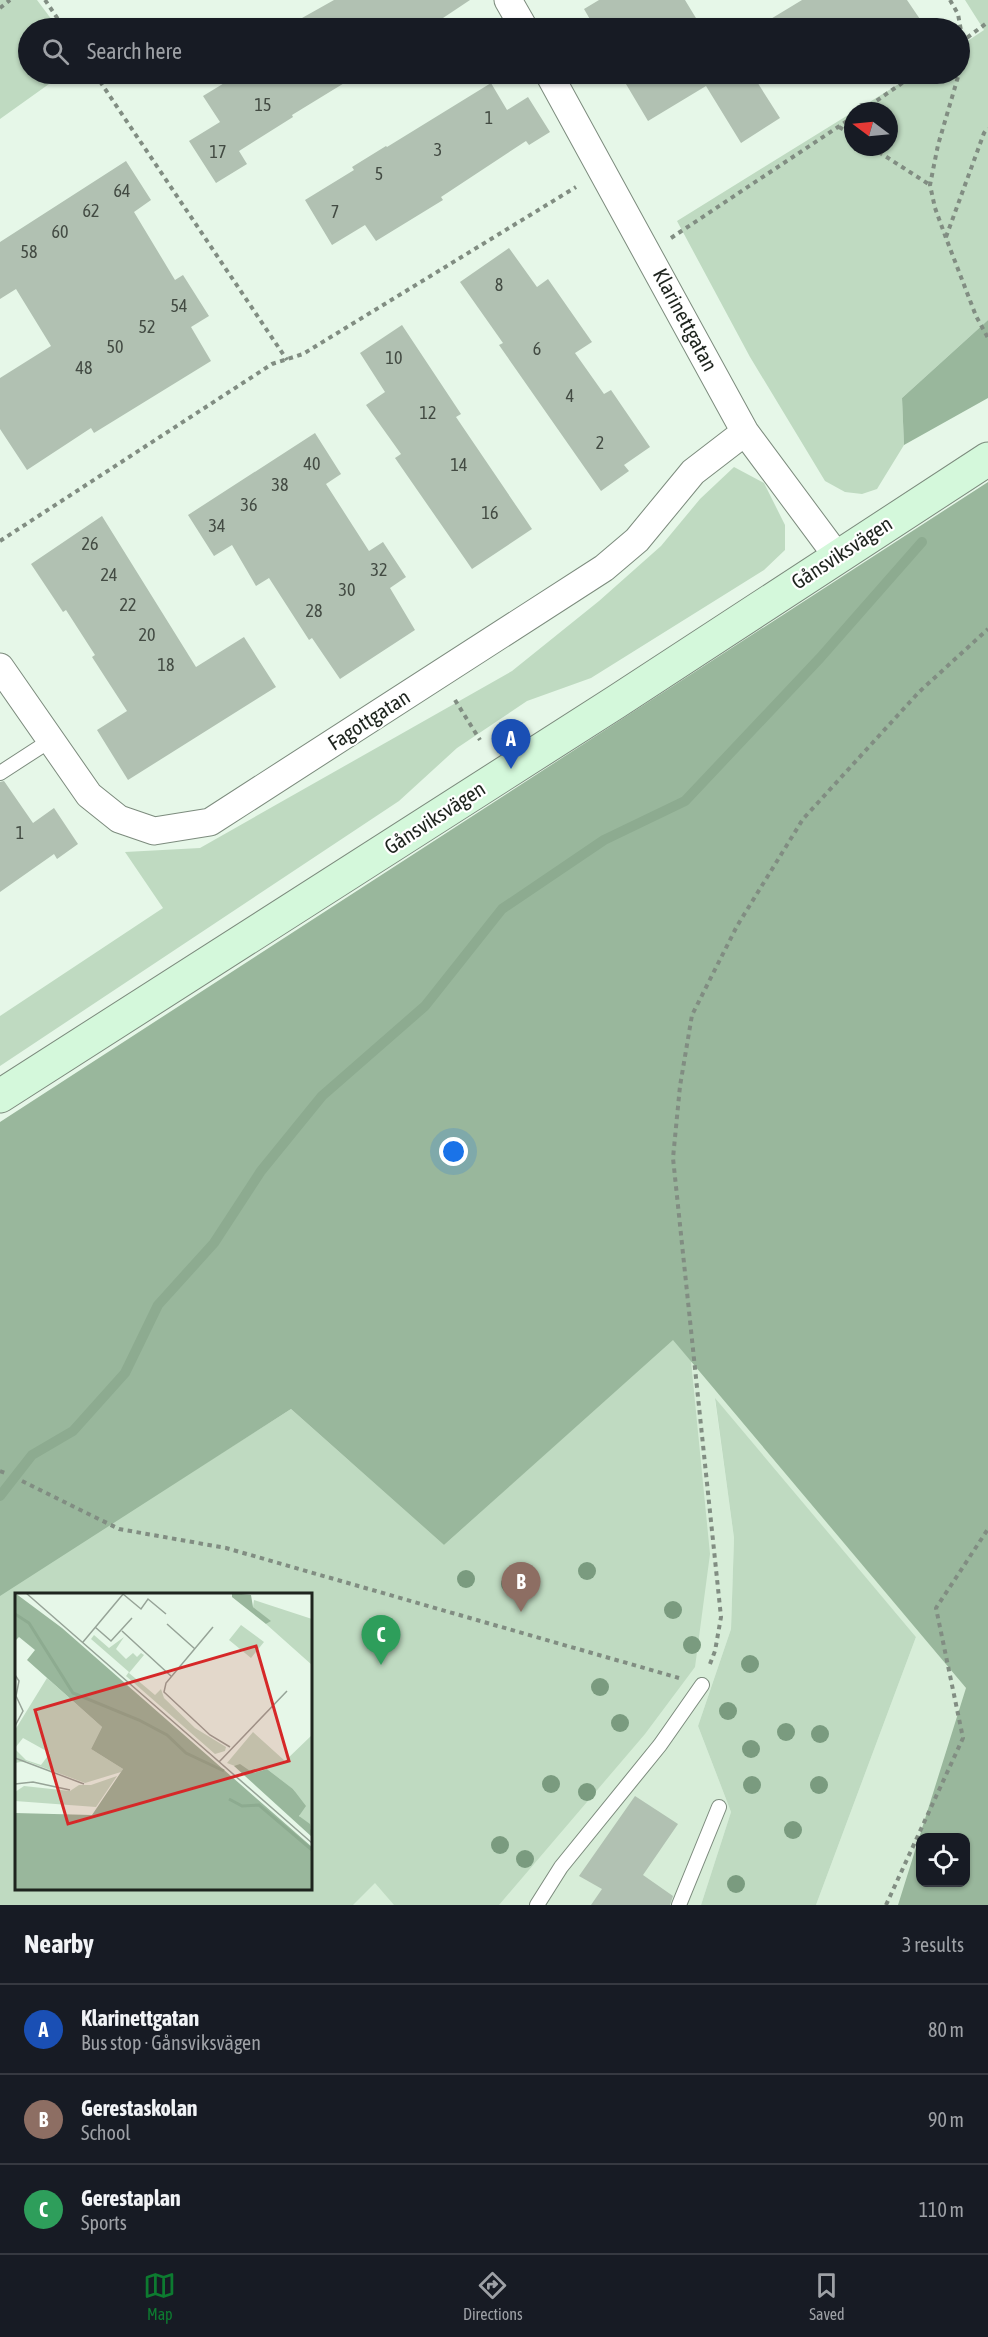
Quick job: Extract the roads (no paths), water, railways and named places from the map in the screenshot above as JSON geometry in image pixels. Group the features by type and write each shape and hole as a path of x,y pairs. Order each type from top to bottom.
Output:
{"main road":[{"name":"Gånsviksvägen","path":"0,1096 607,708 988,459"}],"street":[{"path":"508,0 518,18"},
{"name":"Klarinettgatan","path":"555,84 745,432 837,556"},
{"name":"Fagottgatan","path":"0,667 89,795 119,819 154,831 210,822 604,568 637,540 693,472 745,432"}],"lane":[{"path":"0,773 51,740"},
{"path":"537,1905 561,1867 660,1745 702,1685"},
{"path":"679,1905 719,1807"}],"waterway":[{"path":"0,1496 32,1455 73,1431 125,1373 158,1305 214,1243 261,1171 322,1096 425,1006 502,909 604,840 685,801 820,658 922,542"}],"place":[{"name":"Klarinettgatan","path":"511,769"},
{"name":"Gerestaskolan","path":"521,1612"},
{"name":"Gerestaplan","path":"381,1665"}]}
